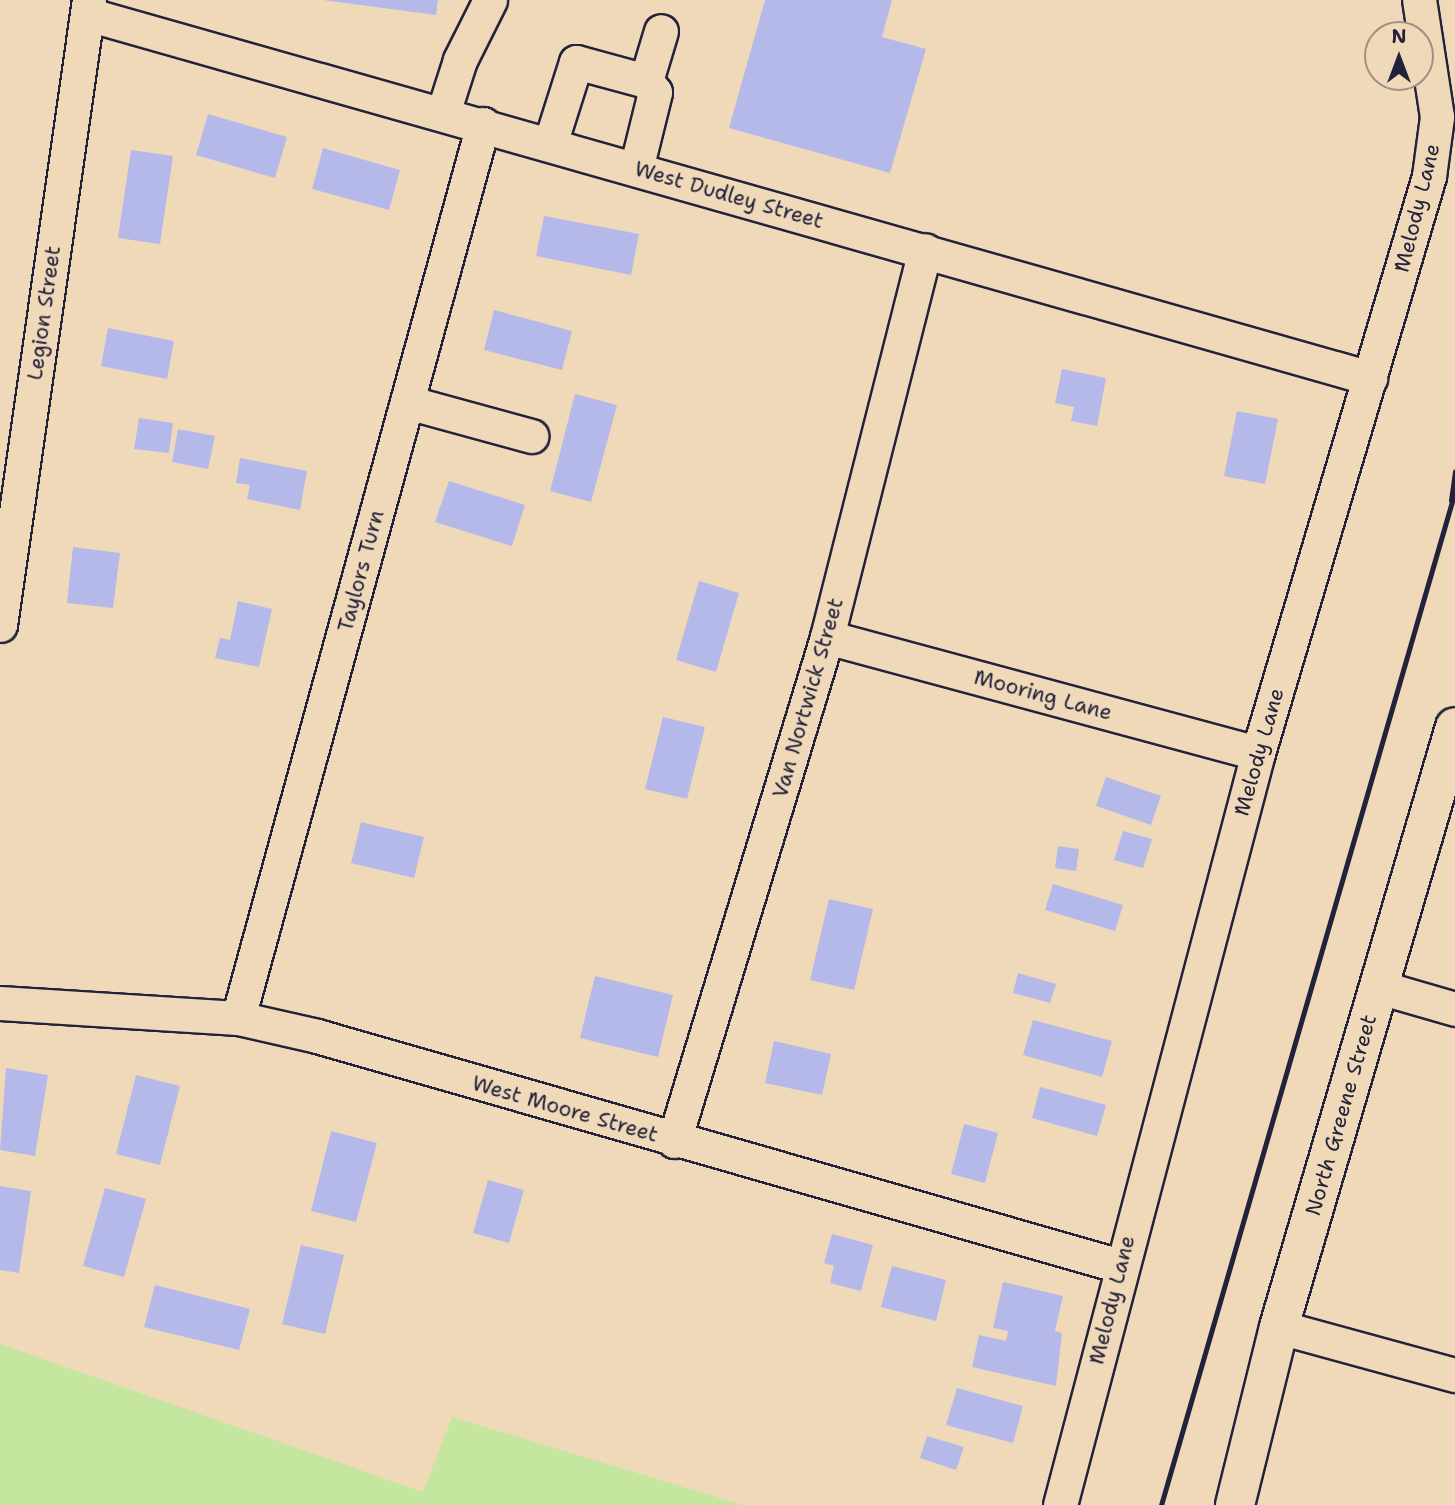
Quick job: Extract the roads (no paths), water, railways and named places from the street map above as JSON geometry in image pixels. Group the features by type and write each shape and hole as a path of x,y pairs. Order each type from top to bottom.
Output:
{"main road":[{"name":"North Greene Street","path":"1235,1505 1279,1327 1379,986 1442,814 1455,727"}],"street":[{"path":"443,113 460,60 490,0"},
{"name":"Melody Lane","path":"1060,1505 1120,1266 1258,753 1370,378 1436,145 1434,85 1419,0"},
{"name":"West Dudley Street","path":"88,7 636,169 1370,378"},
{"name":"Legion Street","path":"0,625 88,7"},
{"path":"646,81 661,32"},
{"path":"550,144 576,62 646,81 655,92 636,169"},
{"name":"Taylors Turn","path":"238,1017 483,124"},
{"name":"Van Nortwick Street","path":"674,1141 827,637 925,250"},
{"path":"407,402 531,436"},
{"name":"Mooring Lane","path":"827,637 1258,753"},
{"path":"1379,986 1455,1009"},
{"name":"West Moore Street","path":"0,1003 238,1017 1120,1266"},
{"path":"1279,1327 1455,1375"}],"railway":[{"path":"1451,500 1455,471"},
{"path":"1161,1505 1455,491"}]}
